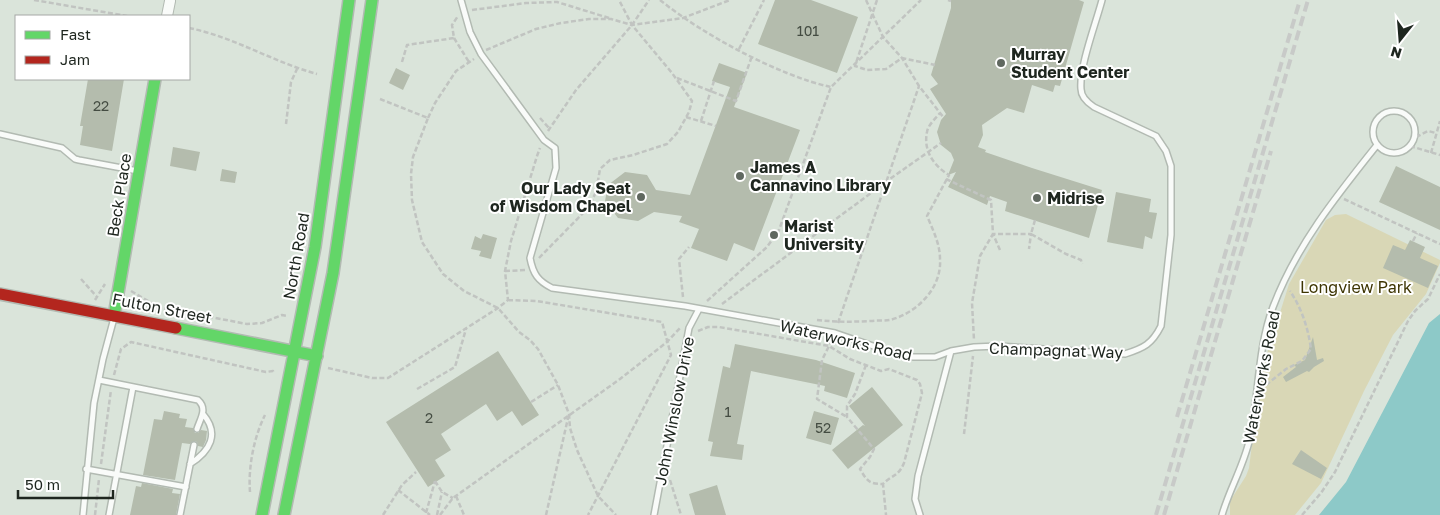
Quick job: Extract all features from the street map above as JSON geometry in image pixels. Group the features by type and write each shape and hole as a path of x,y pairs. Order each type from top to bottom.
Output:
{"main road":[{"name":"North Road","path":"262,515 295,352 321,207 349,0"},
{"path":"284,515 317,356 344,200 372,0"},
{"name":"Beck Place","path":"114,316 155,80"},
{"name":"Fulton Street","path":"0,294 317,356"}],"street":[{"path":"167,15 170,1"}],"lane":[{"path":"461,0 470,32 482,54 544,140 556,148 556,168 530,258 532,270"},
{"name":"Champagnat Way","path":"952,351 974,347 998,346 1125,354 1141,349 1155,338 1162,326 1171,235 1171,166 1166,151 1156,136 1094,107 1087,102 1081,90 1082,69 1102,0"},
{"path":"1392,110 1406,114 1411,119 1416,137 1410,146 1394,154 1382,150 1377,145 1372,131 1374,124 1384,113 1392,110"},
{"path":"0,134 62,148 79,160 139,171"},
{"name":"Waterworks Road","path":"1222,515 1246,454 1251,434 1265,336 1272,308 1297,254 1337,196 1377,145"},
{"name":"Waterworks Road","path":"532,270 535,277 543,284 562,289 685,306 835,333 913,357 935,357 952,351"},
{"name":"John Winslow Drive","path":"654,515 689,328 699,309"},
{"path":"83,515 86,469 98,380 114,316"},
{"path":"920,515 915,499 918,476 952,351"},
{"path":"98,380 198,400 202,403 203,414 197,429"},
{"path":"109,515 133,387"},
{"path":"190,464 200,458 209,446 212,427 203,414"},
{"path":"180,515 194,445"},
{"path":"86,469 186,488"}],"path":[{"path":"34,0 121,15"},
{"path":"505,271 532,270 539,258 588,208 596,192 600,170 610,160 632,156 667,144 678,132 686,117 692,101 676,78 632,26 619,0"},
{"path":"508,300 505,271 511,241 537,156 549,128 576,90 632,26 649,0"},
{"path":"660,0 683,18 752,56 814,83 831,87"},
{"path":"469,62 454,38 452,25 463,9 474,10 526,3 557,2 632,26 683,18 730,0"},
{"path":"739,49 764,0"},
{"path":"866,0 884,37 902,58 919,86 944,118"},
{"path":"854,66 877,0"},
{"path":"438,515 455,497 620,379 667,342 699,309 767,247 779,230 831,87 921,0"},
{"path":"616,515 598,496 577,450 570,428 569,414 558,385 538,349 530,340 518,332 498,308 464,291 443,274 422,242 412,200 411,174 413,158 428,118 435,103 456,70 486,50 536,29 589,19 611,19 632,26"},
{"path":"190,28 226,38 297,69 317,74"},
{"path":"402,62 407,44 454,38"},
{"path":"676,78 736,100 752,56"},
{"path":"854,66 866,70 886,69 902,58 935,65"},
{"path":"286,124 291,82 297,69"},
{"path":"701,121 714,81"},
{"path":"711,326 780,336 829,346 850,359 881,371 888,369 917,380 922,393 904,463 899,474 883,484 873,484 868,481 860,469 870,458 874,449 847,417 817,399 822,360 829,346 835,333 919,86"},
{"path":"380,99 428,118"},
{"path":"809,318 838,323 890,320 913,309 929,296 939,276 940,259 937,240 927,216 949,175 939,169 927,152 927,132 940,113"},
{"path":"686,117 716,126"},
{"path":"1431,153 1440,121"},
{"path":"1416,137 1428,131 1436,133"},
{"path":"722,304 941,143"},
{"path":"1410,146 1440,155"},
{"path":"946,179 991,200 993,234 1000,250"},
{"path":"1337,196 1440,244"},
{"path":"1029,250 1035,220"},
{"path":"1413,242 1417,233"},
{"path":"964,434 974,347 972,303 980,256 993,234"},
{"path":"993,234 1032,234 1066,254 1081,260 1082,264"},
{"path":"685,306 679,259 688,247"},
{"path":"1302,515 1331,480 1404,329 1415,311 1428,299 1440,274"},
{"path":"81,280 96,296"},
{"path":"1256,392 1286,369 1302,361 1311,349 1309,330 1297,302 1284,281"},
{"path":"129,290 158,307 247,324 262,324 282,316"},
{"path":"326,368 372,378 388,378 508,300 537,301 662,322 670,355 588,515"},
{"path":"699,309 722,304 732,306"},
{"path":"416,389 455,367 466,329"},
{"path":"847,417 847,406 855,394 866,365"},
{"path":"266,372 273,371 273,377"},
{"path":"531,402 558,385"},
{"path":"250,499 249,476 259,427 266,412"},
{"path":"546,515 569,414"},
{"path":"383,515 398,490 416,472"},
{"path":"398,490 428,514 435,481 442,492 455,497 464,515"},
{"path":"883,484 886,515"},
{"path":"438,515 442,492"}],"green space":[{"name":"Longview Park","path":"1346,214 1440,260 1440,263 1426,294 1393,335 1364,391 1321,483 1295,515 1230,515 1230,501 1249,468 1261,373 1289,284 1326,220 1335,215"}],"water":[{"path":"1440,314 1440,515 1319,515 1346,482 1429,323"}],"building":[{"path":"775,0 811,0 858,17 837,73 758,44"},
{"name":"Murray Student Center","path":"951,0 1079,0 1084,2 1060,86 1055,85 1053,92 1032,85 1024,113 1007,108 982,125 983,135 978,147 986,150 985,152 1102,190 1089,238 1005,211 1007,202 990,196 987,205 948,187 956,172 948,175 954,160 951,153 941,145 937,132 941,120 946,114 930,89 938,84 931,75 951,8"},
{"name":"James A Cannavino Library","path":"719,63 747,73 734,107 800,130 754,251 734,243 727,261 691,248 699,229 679,222 682,216 654,212 638,221 618,218 605,201 608,185 625,172 647,175 656,190 690,195 730,87 712,81"},
{"path":"396,68 410,75 403,90 389,83"},
{"path":"88,80 124,80 112,151 80,145 83,126 80,126"},
{"path":"173,147 200,152 196,171 170,166"},
{"path":"1396,166 1440,187 1440,230 1379,202"},
{"path":"222,169 237,172 235,183 220,181"},
{"path":"1116,192 1151,199 1149,212 1157,213 1152,239 1145,236 1143,249 1107,242"},
{"path":"483,234 497,238 491,259 479,256 481,251 471,249 475,236 481,239"},
{"path":"1410,240 1425,247 1420,258 1438,266 1428,288 1383,268 1393,245 1405,250"},
{"path":"1313,337 1317,360 1323,358 1324,361 1309,372 1307,371 1286,382 1283,377 1296,367 1294,365 1305,360"},
{"path":"735,344 816,360 855,373 847,398 824,391 825,386 751,371 737,444 744,445 742,460 710,456 713,442 708,441 723,366 730,368"},
{"path":"498,351 539,415 522,426 512,411 497,421 486,404 441,434 451,450 435,460 445,476 428,487 386,422"},
{"path":"872,387 903,425 848,469 832,450 863,425 865,426 849,406"},
{"path":"164,411 180,414 179,418 187,419 185,427 193,428 195,433 201,430 207,431 203,447 198,446 197,442 194,441 190,444 182,443 175,480 143,475 154,419 162,420"},
{"path":"814,411 839,418 831,445 806,438"},
{"path":"1301,450 1327,468 1321,479 1292,464"},
{"path":"142,483 173,489 172,493 180,494 176,515 130,515 136,486 141,487"},
{"path":"717,485 726,515 695,515 689,494"}],"railway":[{"path":"1177,417 1300,0"},
{"path":"1156,515 1308,0"},
{"path":"1164,515 1271,151"}],"traffic: fast":[{"path":"262,515 315,247 349,0"},
{"path":"284,515 333,273 372,0"},
{"path":"114,316 155,80"},
{"path":"176,328 317,356"}],"traffic: jam":[{"path":"0,294 176,328"}],"place":[{"name":"Murray Student Center","path":"1001,63"},
{"name":"James A Cannavino Library","path":"740,176"},
{"name":"Our Lady Seat of Wisdom Chapel","path":"641,197"},
{"name":"Midrise","path":"1037,198"},
{"name":"Marist University","path":"774,235"}]}
